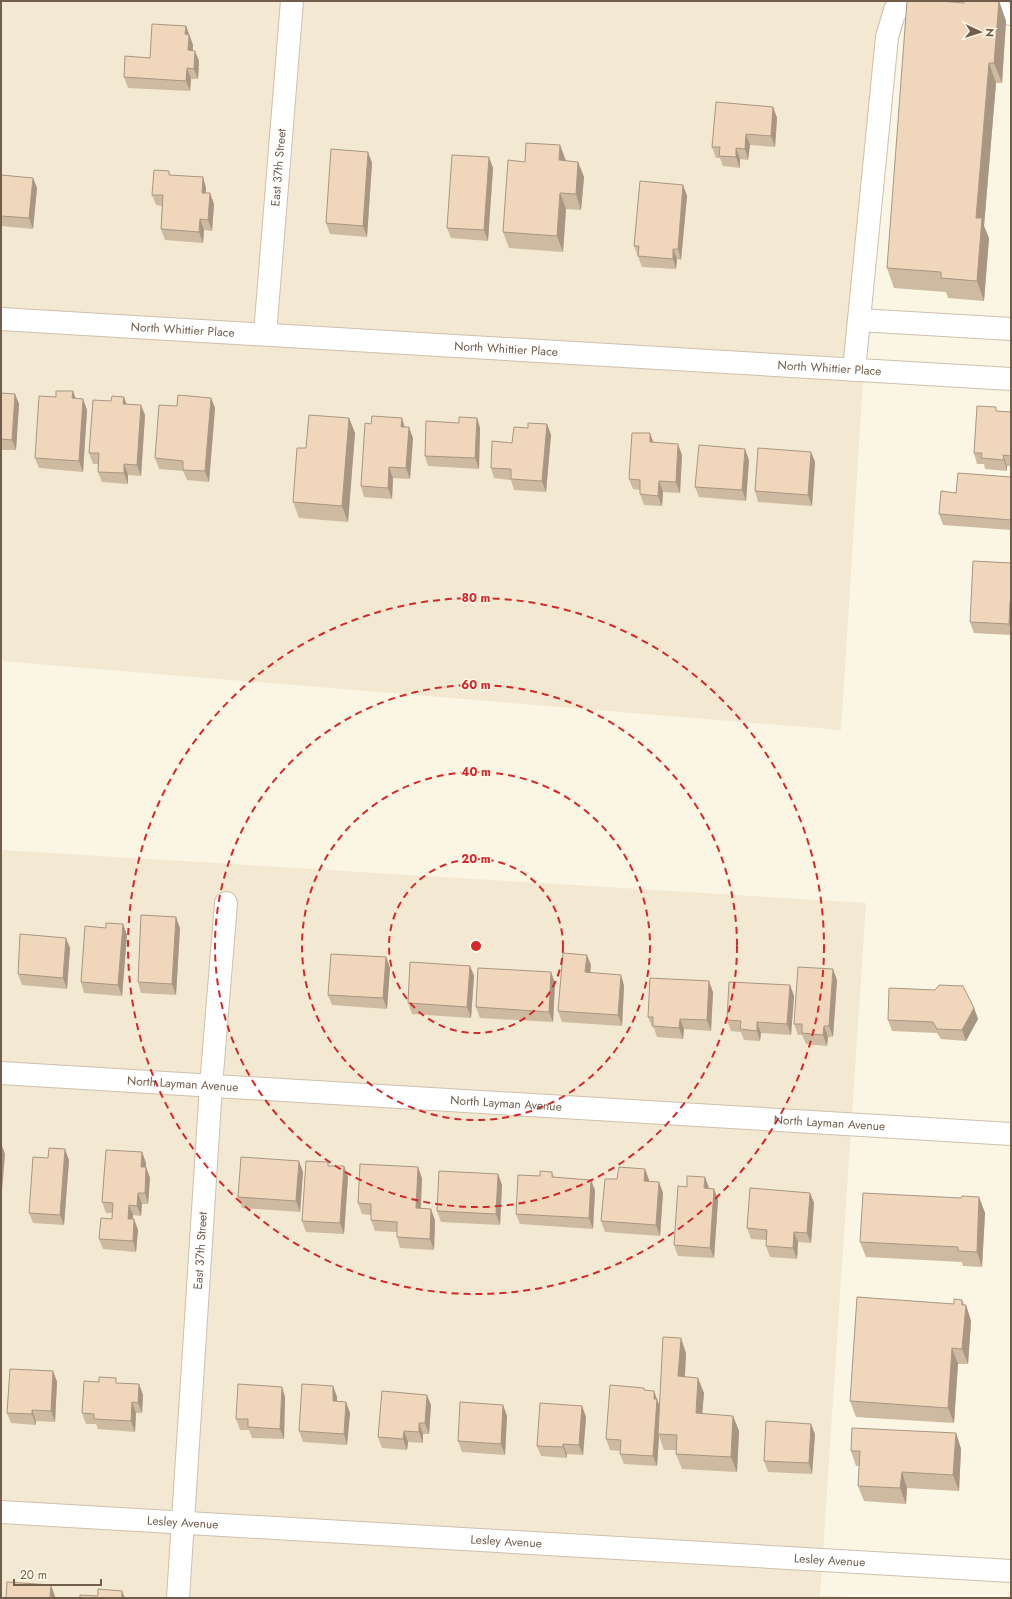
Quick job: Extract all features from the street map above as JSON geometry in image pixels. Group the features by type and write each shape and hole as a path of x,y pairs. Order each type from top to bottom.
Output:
{"street":[{"name":"East 37th Street","path":"265,334 292,1"},
{"path":"854,370 887,37 895,10 914,4 970,7 1011,14"},
{"name":"North Whittier Place","path":"1,319 1011,379"},
{"path":"859,320 1011,329"},
{"name":"East 37th Street","path":"178,1598 211,1086 226,903"},
{"name":"North Layman Avenue","path":"1,1073 1011,1134"},
{"name":"Lesley Avenue","path":"1,1512 1011,1571"}],"shaded area":[{"path":"1,1 887,1 841,730 1,661"},
{"path":"1,850 866,903 820,1596 883,1598 1,1598"}],"building":[{"path":"907,1 964,3 964,1 999,1 994,63 989,63 976,218 982,218 977,281 941,278 941,272 887,268"},
{"path":"152,24 186,26 185,34 189,35 188,50 195,51 194,69 187,68 186,81 124,77 125,56 150,58"},
{"path":"716,102 773,107 771,136 746,134 745,149 736,148 736,157 719,156 720,147 712,147"},
{"path":"526,143 560,145 559,160 578,162 576,194 560,193 557,236 503,232 508,160 525,162"},
{"path":"331,149 368,152 363,226 326,223"},
{"path":"452,155 489,157 484,230 447,228"},
{"path":"154,170 169,171 169,175 203,177 202,193 210,193 208,220 200,219 199,232 161,229 163,195 152,195"},
{"path":"1,175 33,178 29,218 1,216"},
{"path":"640,181 683,185 678,249 673,249 673,259 638,256 639,246 634,246"},
{"path":"56,391 73,391 72,398 83,399 79,461 35,458 39,396 56,397"},
{"path":"1,393 15,394 12,440 1,439"},
{"path":"178,395 211,398 205,471 183,470 183,461 155,458 159,405 177,406"},
{"path":"112,396 124,397 123,404 141,405 137,465 124,464 124,473 98,472 99,453 89,453 93,400 111,401"},
{"path":"977,406 996,407 996,411 1011,412 1011,456 1003,455 1004,460 981,458 982,453 974,453"},
{"path":"309,415 349,418 342,506 293,502 297,448 306,448"},
{"path":"372,416 402,418 401,427 409,427 406,468 389,467 388,488 361,486 365,423 371,424"},
{"path":"459,417 477,418 475,458 425,456 426,421 459,423"},
{"path":"528,423 547,424 542,481 511,479 511,469 491,468 492,441 512,443 514,427 528,428"},
{"path":"632,433 650,433 650,442 678,444 676,482 659,481 658,496 640,494 640,480 629,479"},
{"path":"699,445 745,449 742,490 695,487"},
{"path":"758,448 811,452 808,495 755,491"},
{"path":"958,473 1011,477 1011,520 939,514 941,491 956,493"},
{"path":"973,561 1011,563 1011,601 1009,624 970,622"},
{"path":"141,915 176,917 172,984 138,982"},
{"path":"106,923 123,924 118,985 81,982 85,926 106,928"},
{"path":"20,934 66,938 63,978 18,974"},
{"path":"563,953 587,955 585,972 621,975 618,1015 558,1011"},
{"path":"331,954 386,957 383,998 328,995"},
{"path":"410,962 470,966 467,1007 408,1003"},
{"path":"798,967 833,969 829,1026 824,1026 823,1035 802,1033 802,1024 794,1024"},
{"path":"478,968 551,972 549,1012 476,1007"},
{"path":"650,978 709,981 707,1020 680,1019 679,1028 653,1026 653,1017 648,1017"},
{"path":"729,982 790,985 787,1024 757,1022 757,1031 740,1029 741,1021 727,1020"},
{"path":"939,985 963,986 974,1008 962,1030 937,1029 933,1022 888,1020 889,988 935,990"},
{"path":"49,1148 65,1149 60,1215 29,1213 33,1157 48,1158"},
{"path":"106,1150 142,1152 141,1167 146,1167 145,1193 138,1193 137,1206 129,1205 128,1219 134,1219 133,1241 99,1239 101,1218 112,1219 113,1203 102,1202"},
{"path":"241,1157 299,1161 296,1201 238,1197"},
{"path":"306,1161 328,1162 328,1166 344,1166 340,1223 302,1221"},
{"path":"360,1164 418,1167 416,1208 431,1209 430,1239 397,1237 397,1222 371,1220 371,1204 358,1203"},
{"path":"619,1167 645,1169 644,1181 659,1182 656,1225 601,1221 605,1179 617,1179"},
{"path":"439,1171 498,1174 496,1214 437,1211"},
{"path":"540,1171 552,1172 552,1177 591,1180 589,1218 516,1214 518,1175 540,1176"},
{"path":"687,1176 705,1177 704,1188 714,1189 710,1248 674,1245 678,1186 687,1187"},
{"path":"750,1188 810,1193 807,1233 794,1232 793,1248 766,1246 767,1230 747,1228"},
{"path":"863,1193 961,1198 962,1196 979,1197 977,1252 958,1251 958,1247 860,1242"},
{"path":"857,1297 954,1304 954,1299 962,1300 962,1305 966,1305 962,1349 952,1348 948,1408 850,1401"},
{"path":"663,1337 681,1338 678,1376 698,1378 696,1413 733,1416 731,1457 676,1454 677,1435 658,1434"},
{"path":"10,1369 53,1371 51,1411 32,1410 32,1414 7,1413"},
{"path":"99,1377 116,1378 116,1383 139,1384 138,1403 132,1402 131,1421 94,1419 94,1414 82,1413 84,1381 99,1382"},
{"path":"238,1384 282,1387 280,1429 248,1427 248,1419 236,1419"},
{"path":"302,1384 333,1386 333,1401 346,1402 344,1434 299,1431"},
{"path":"610,1385 644,1388 644,1390 654,1391 654,1399 657,1399 653,1456 620,1454 621,1440 606,1439"},
{"path":"382,1391 427,1395 425,1423 419,1423 419,1432 404,1431 403,1439 378,1437"},
{"path":"460,1402 503,1405 501,1444 458,1441"},
{"path":"540,1403 582,1406 579,1445 563,1444 563,1447 537,1446"},
{"path":"766,1421 811,1424 809,1463 764,1461"},
{"path":"852,1428 956,1433 953,1475 902,1472 900,1488 858,1486 860,1451 851,1451"},
{"path":"7,1582 51,1585 50,1598 6,1598"},
{"path":"98,1589 122,1591 122,1598 80,1598 80,1595 98,1596"}]}
